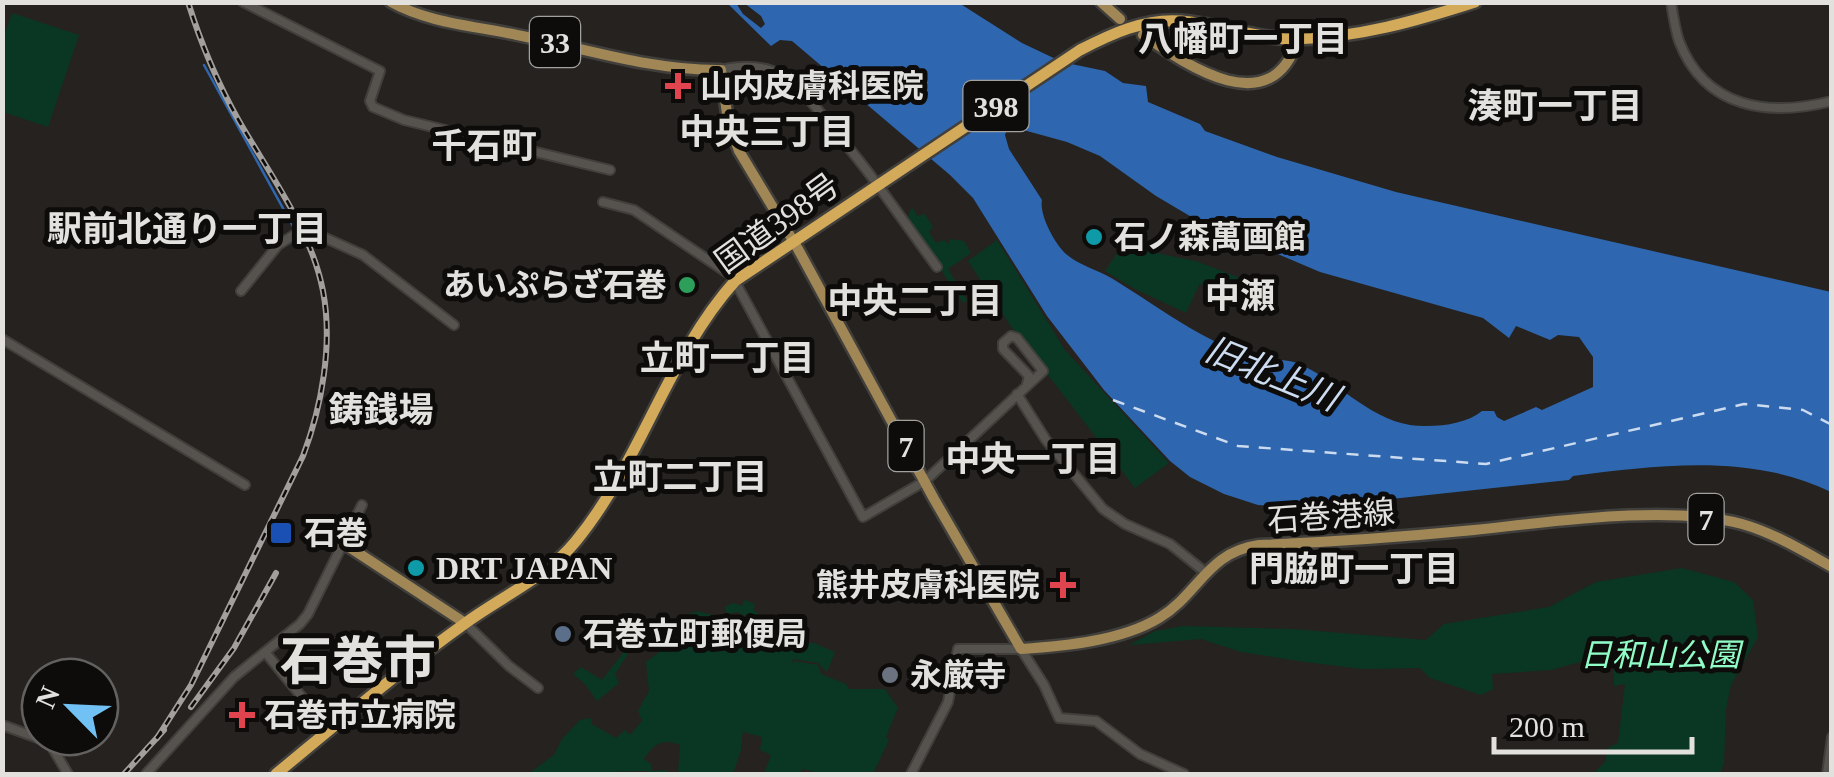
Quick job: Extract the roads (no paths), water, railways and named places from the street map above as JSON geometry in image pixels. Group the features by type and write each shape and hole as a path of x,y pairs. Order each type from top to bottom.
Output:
{"highway":[{"name":"国道398号","path":"276,774 465,623 548,567 578,538 596,514 714,308 736,281 1080,50 1124,29 1165,21 1298,38 1377,30 1474,2"}],"main road":[{"name":"33","path":"391,2 450,21 631,60 673,68 722,70"},
{"path":"1101,2 1120,19"},
{"path":"1143,35 1193,66 1237,84 1263,80 1280,70 1293,55 1298,38"},
{"path":"722,70 730,132 794,241"},
{"name":"7","path":"794,241 1021,649"},
{"name":"石巻港線","path":"1021,649 1079,642 1137,628 1170,610 1205,572 1230,553 1259,545 1654,517 1740,523 1832,567"},
{"path":"342,543 465,623"}],"street":[{"path":"243,2 380,70 370,100 373,107 404,120 610,170"},
{"path":"1671,2 1679,40 1700,76 1740,104 1772,110 1832,101"},
{"path":"722,70 755,65 795,83 874,180"},
{"path":"882,191 937,267"},
{"path":"603,202 634,210 736,281 864,517 925,481 1043,370 1011,336 1003,343 1003,349 1029,376 1027,384"},
{"path":"241,291 278,245 294,234 310,231 362,256 454,325"},
{"path":"2,339 245,485"},
{"path":"1017,394 1046,440 1103,509 1125,524 1170,544 1205,572"},
{"path":"146,774 234,677 308,614 362,504"},
{"path":"465,623 538,688"},
{"path":"911,774 948,702 958,649 1021,649 1044,685 1058,718 1096,722 1145,757 1184,774"},
{"path":"265,652 330,731"},
{"path":"2,725 49,742 68,774"},
{"path":"1827,774 1832,738"}],"water":[{"name":"旧北上川","path":"727,3 736,3 761,28 765,24 761,16 744,3 959,3 1022,43 1062,62 1105,71 1123,83 1146,86 1148,102 1200,124 1205,131 1277,157 1396,192 1831,292 1831,492 1769,472 1704,465 1638,468 1573,476 1569,480 1345,504 1258,505 1224,494 1190,477 1170,461 1104,390 1047,316 973,198 950,175 792,41 780,40 771,46","holes":["1016,128 1100,156 1156,196 1244,248 1280,255 1320,272 1483,318 1509,338 1516,326 1550,340 1558,335 1579,337 1593,357 1593,387 1542,410 1536,407 1504,421 1494,411 1482,411 1467,420 1448,424 1410,425 1380,415 1297,363 1258,358 1215,341 1076,261 1057,243 1045,220 1042,200 1009,149 1005,135 1007,129"]}],"waterway":[{"path":"204,65 295,230"}],"railway":[{"path":"157,738 191,685 303,456 316,417 327,332 323,291 309,246 224,93 188,2"},
{"path":"191,707 234,648 276,573"},
{"path":"124,774 164,730"}],"place":[{"name":"山内皮膚科医院","path":"678,86"},
{"name":"石ノ森萬画館","path":"1094,237"},
{"name":"あいぷらざ石巻","path":"687,285"},
{"name":"石巻","path":"281,533"},
{"name":"DRT JAPAN","path":"416,568"},
{"name":"熊井皮膚科医院","path":"1063,585"},
{"name":"石巻立町郵便局","path":"563,634"},
{"name":"永厳寺","path":"890,675"},
{"name":"石巻市立病院","path":"242,715"}],"district":[{"name":"八幡町一丁目","path":"1243,39"},
{"name":"湊町一丁目","path":"1555,106"},
{"name":"中央三丁目","path":"767,132"},
{"name":"千石町","path":"484,146"},
{"name":"駅前北通り一丁目","path":"187,229"},
{"name":"中瀬","path":"1240,296"},
{"name":"中央二丁目","path":"915,301"},
{"name":"立町一丁目","path":"727,358"},
{"name":"鋳銭場","path":"381,410"},
{"name":"中央一丁目","path":"1033,459"},
{"name":"立町二丁目","path":"680,477"},
{"name":"門脇町一丁目","path":"1354,569"},
{"name":"石巻市","path":"358,661"}],"park label":[{"name":"日和山公園","path":"1660,655"}]}
